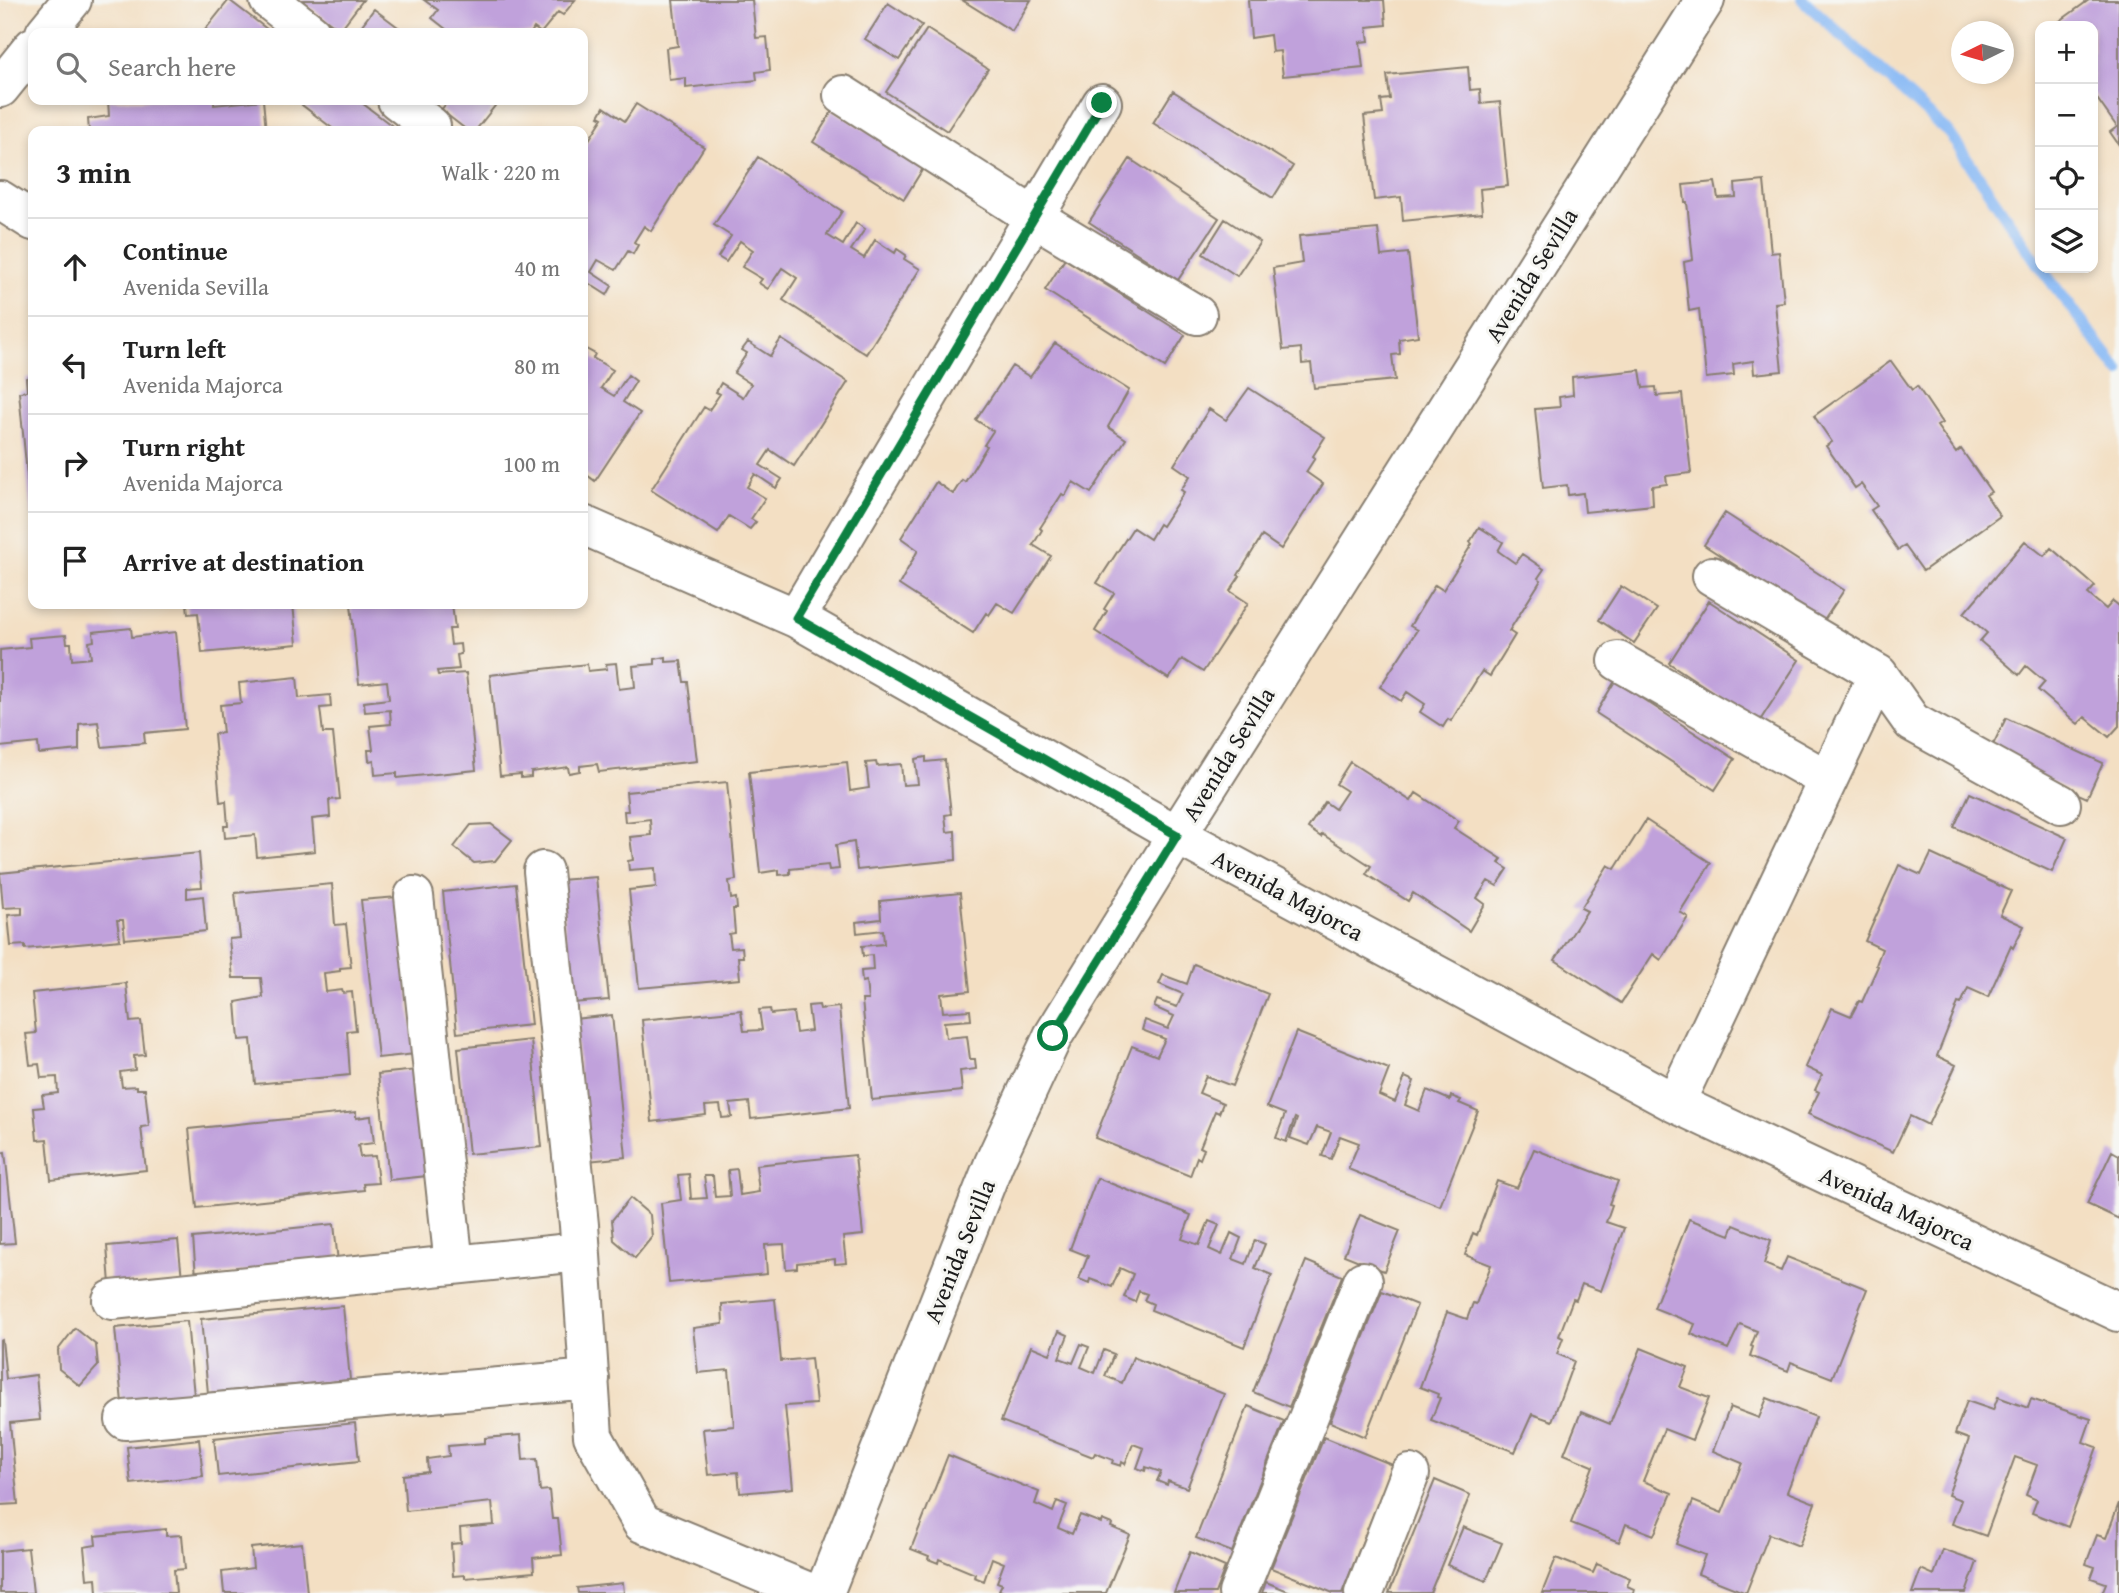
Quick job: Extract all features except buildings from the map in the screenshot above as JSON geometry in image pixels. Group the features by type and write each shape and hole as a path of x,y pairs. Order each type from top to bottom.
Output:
{"street":[{"path":"49,28 72,0"},
{"path":"269,0 305,28"},
{"name":"Avenida Sevilla","path":"824,1593 1004,1140 1053,1036 1177,835 1705,0"},
{"path":"0,89 28,53"},
{"path":"843,94 1034,217 1197,315"},
{"path":"796,618 1102,103"},
{"path":"404,105 431,126"},
{"path":"0,200 28,218"},
{"name":"Avenida Majorca","path":"588,527 796,618 1177,835 1675,1103 2119,1312"},
{"path":"1712,576 1878,674 1912,722 2061,804"},
{"path":"1618,661 1828,780"},
{"path":"1675,1103 1878,674"},
{"path":"543,871 580,1252 593,1436 642,1523 811,1593"},
{"path":"414,896 454,1265"},
{"path":"112,1300 580,1252"},
{"path":"1238,1593 1363,1281"},
{"path":"125,1420 590,1379"},
{"path":"1364,1593 1410,1474"}],"waterway":[{"path":"1803,0 1949,133 2035,260"},
{"path":"2045,273 2119,371"}],"route":[{"path":"1053,1036 1177,835 796,618 1102,103"}]}
